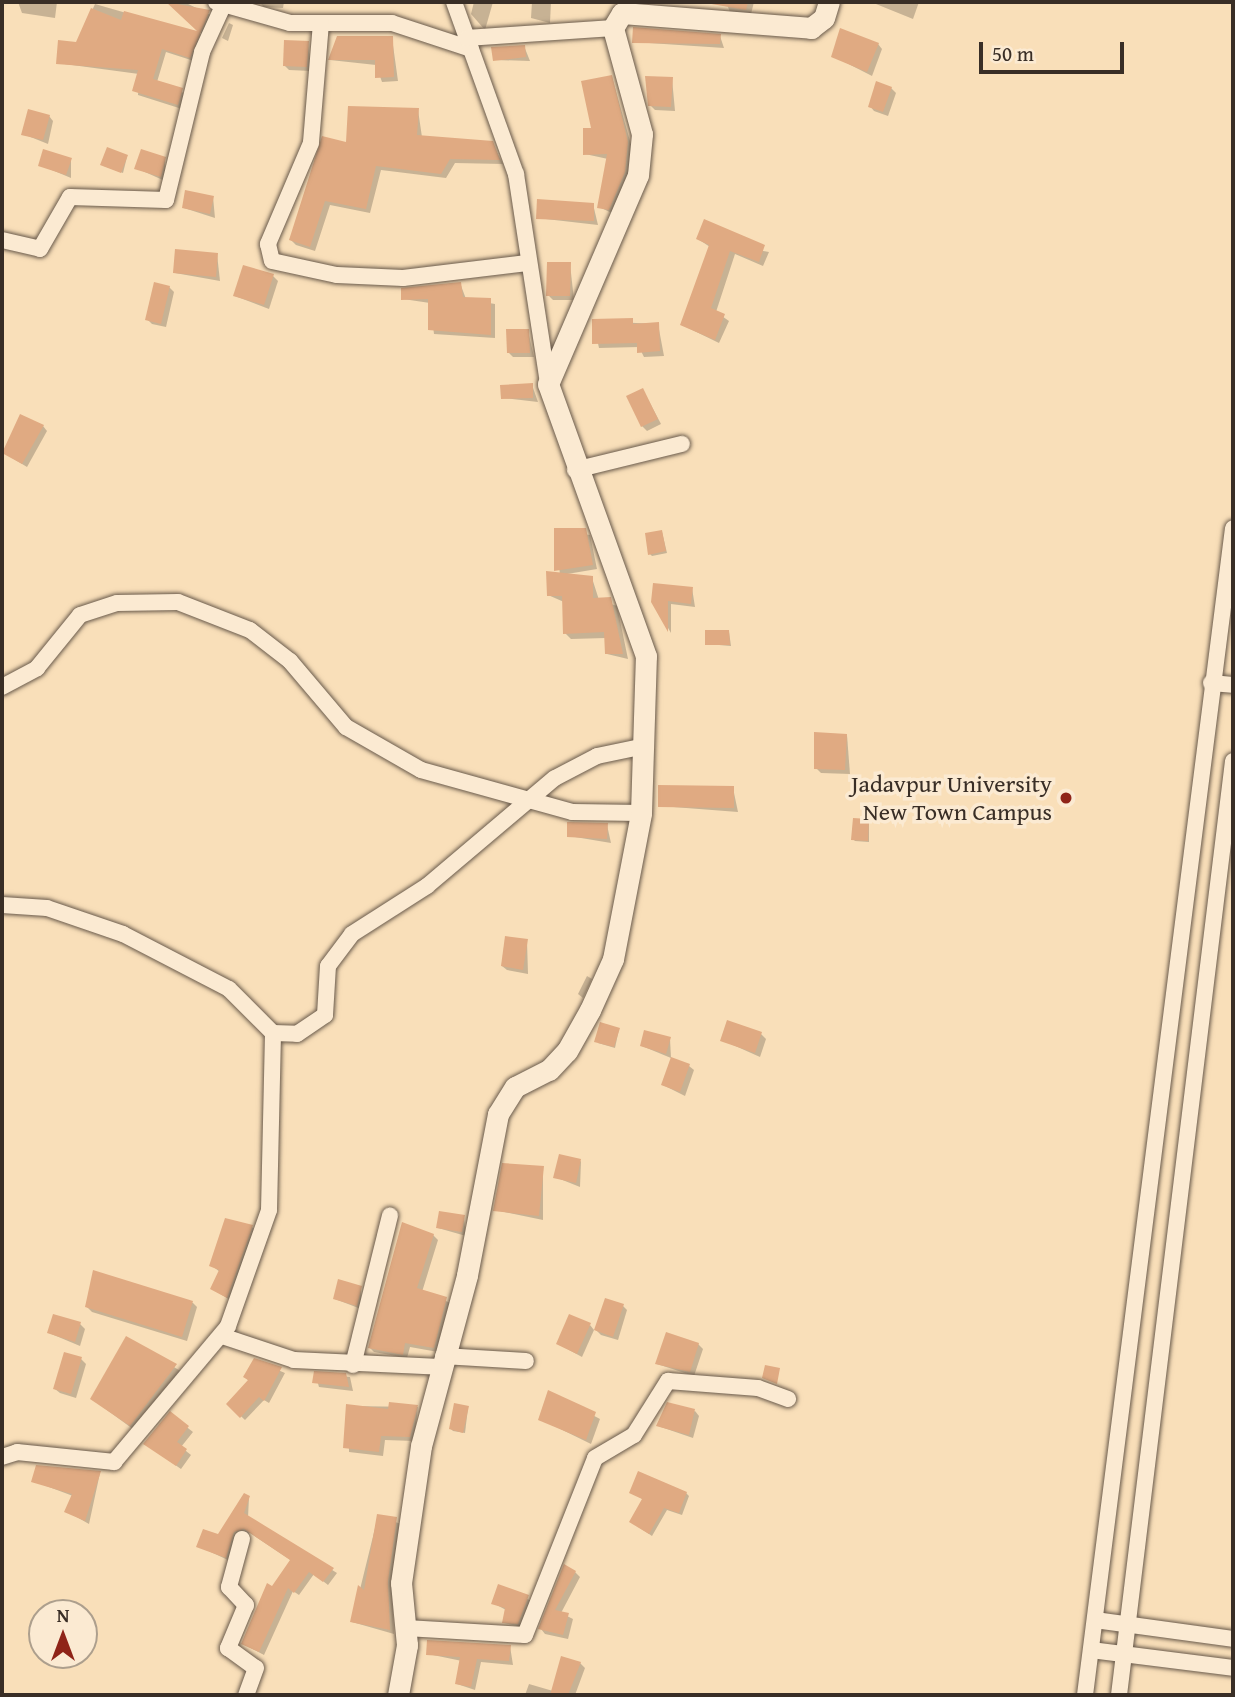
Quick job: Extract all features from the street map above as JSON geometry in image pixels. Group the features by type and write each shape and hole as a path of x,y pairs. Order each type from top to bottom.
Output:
{"street":[{"path":"398,1695 406,1628 401,1583 441,1362 467,1275 498,1114 515,1087 558,1060 590,1010 613,959 641,813 649,704 640,631 575,470 548,384 527,263 516,174 454,2"},
{"path":"2,240 40,249 70,197 166,200 202,52 220,4 268,19 321,23 392,23 469,43 612,27 622,13 811,28 824,18 829,2"},
{"path":"321,23 310,143 268,244 272,261 337,275 403,278 527,263"},
{"path":"548,384 638,174 642,134 612,27"},
{"path":"575,470 682,444"},
{"path":"1085,1695 1211,683 1225,649 1233,528"},
{"path":"2,687 37,668 80,615 117,603 178,602 250,630 290,661 346,727 390,754 471,789 524,802 572,812 641,813"},
{"path":"1211,683 1233,685"},
{"path":"2,905 47,908 123,934 229,989 273,1033 297,1034 320,1022 328,965 337,948 427,886 524,802 597,756 645,746"},
{"path":"1119,1695 1233,761"},
{"path":"2,1457 17,1452 114,1462 157,1404 222,1336 269,1210 273,1033"},
{"path":"353,1364 390,1215"},
{"path":"222,1336 294,1360 353,1364 526,1361"},
{"path":"406,1628 524,1635 595,1458 634,1435 668,1381 758,1388 788,1399"},
{"path":"242,1539 229,1587 246,1605 228,1648 256,1668 246,1695"},
{"path":"1095,1620 1233,1639"},
{"path":"1091,1650 1233,1668"}],"building":[{"path":"166,2 210,10 190,58 162,49 153,79 183,88 178,105 132,91 138,70 56,64 58,40 76,42 91,8 121,20 124,11 197,31"},
{"path":"700,2 748,2 746,10"},
{"path":"633,27 721,34 720,44 632,43"},
{"path":"840,28 879,43 867,72 831,57"},
{"path":"337,36 393,36 394,77 375,78 375,60 328,60"},
{"path":"284,40 309,41 307,67 283,66"},
{"path":"525,45 526,57 493,61 491,47"},
{"path":"612,75 628,142 625,172 609,210 597,208 607,154 583,155 583,128 591,128 581,81"},
{"path":"645,76 673,77 671,107 648,106"},
{"path":"876,81 892,87 883,112 868,107"},
{"path":"348,106 419,108 417,135 493,141 500,160 450,159 441,174 376,166 366,209 325,201 310,247 289,240 322,136 346,142"},
{"path":"28,109 50,115 43,140 21,135"},
{"path":"107,147 128,155 121,173 100,165"},
{"path":"43,149 72,158 66,175 38,166"},
{"path":"141,149 166,157 161,177 134,169"},
{"path":"185,190 214,196 210,214 182,208"},
{"path":"537,199 594,203 594,221 536,219"},
{"path":"704,219 765,245 759,262 730,251 711,308 725,314 715,340 680,325 709,245 696,239"},
{"path":"175,249 218,253 216,277 173,273"},
{"path":"547,262 571,262 570,296 546,296"},
{"path":"243,265 274,274 264,305 233,296"},
{"path":"154,282 170,286 161,324 145,320"},
{"path":"461,282 463,297 491,298 491,335 428,330 428,299 401,300 401,288"},
{"path":"633,318 633,324 659,322 660,351 637,353 637,343 592,344 592,319"},
{"path":"506,329 529,329 530,353 507,353"},
{"path":"533,383 533,398 501,399 500,385"},
{"path":"643,388 658,419 641,427 626,396"},
{"path":"20,414 44,425 22,464 2,453"},
{"path":"554,528 586,528 593,565 554,571"},
{"path":"662,530 666,551 648,555 645,533"},
{"path":"546,571 593,576 593,598 611,597 623,654 605,654 604,632 563,634 562,596 547,596"},
{"path":"653,583 693,587 691,604 668,601 668,632 651,602"},
{"path":"705,630 729,630 730,645 705,645"},
{"path":"814,732 847,734 845,770 814,769"},
{"path":"658,785 734,786 734,808 658,807"},
{"path":"853,818 869,819 868,841 851,840"},
{"path":"567,822 608,823 607,839 567,837"},
{"path":"505,936 528,939 523,970 501,966"},
{"path":"727,1020 762,1032 755,1053 720,1041"},
{"path":"600,1022 620,1028 614,1047 594,1042"},
{"path":"644,1030 671,1037 666,1054 640,1046"},
{"path":"671,1057 690,1064 680,1092 661,1085"},
{"path":"559,1154 581,1159 576,1183 553,1178"},
{"path":"502,1163 544,1166 539,1216 493,1211"},
{"path":"439,1211 465,1215 462,1232 436,1228"},
{"path":"225,1218 253,1225 227,1298 210,1289 219,1270 209,1266"},
{"path":"402,1222 434,1234 417,1288 447,1297 434,1348 405,1343 403,1355 368,1348"},
{"path":"93,1270 193,1301 182,1337 85,1307"},
{"path":"338,1279 362,1286 357,1306 333,1299"},
{"path":"605,1298 624,1304 613,1337 594,1330"},
{"path":"53,1314 81,1322 75,1342 47,1333"},
{"path":"569,1314 591,1323 577,1354 556,1344"},
{"path":"666,1332 699,1343 690,1372 655,1364"},
{"path":"126,1336 177,1364 130,1426 90,1399"},
{"path":"64,1352 82,1357 71,1394 53,1389"},
{"path":"254,1358 282,1367 264,1401 259,1397 240,1418 226,1404 248,1380 243,1377"},
{"path":"765,1365 780,1368 777,1384 762,1378"},
{"path":"314,1371 346,1373 349,1387 312,1383"},
{"path":"548,1390 596,1412 586,1440 538,1420"},
{"path":"389,1402 418,1405 410,1437 381,1436 379,1452 343,1448 346,1404 388,1409"},
{"path":"667,1402 695,1409 689,1435 656,1426"},
{"path":"454,1403 469,1406 463,1433 449,1429"},
{"path":"170,1411 189,1426 177,1442 187,1449 176,1466 143,1444"},
{"path":"36,1465 101,1471 85,1521 64,1512 72,1494 31,1482"},
{"path":"638,1471 687,1492 679,1513 664,1508 649,1534 629,1522 642,1499 629,1493"},
{"path":"244,1493 250,1496 244,1513 334,1568 323,1582 309,1572 294,1593 288,1588 259,1652 241,1644 267,1583 272,1586 290,1560 244,1529 234,1532 226,1558 196,1547 203,1529 218,1534"},
{"path":"377,1514 397,1517 388,1581 390,1630 350,1622 358,1585 364,1590"},
{"path":"564,1564 576,1571 555,1610 569,1613 563,1635 538,1629"},
{"path":"498,1584 529,1595 518,1624 502,1623 505,1608 491,1604"},
{"path":"427,1640 511,1645 509,1661 477,1659 471,1687 455,1684 460,1657 426,1655"},
{"path":"561,1656 581,1662 568,1695 550,1695"}],"place":[{"name":"Jadavpur University New Town Campus","path":"1066,798"}]}
